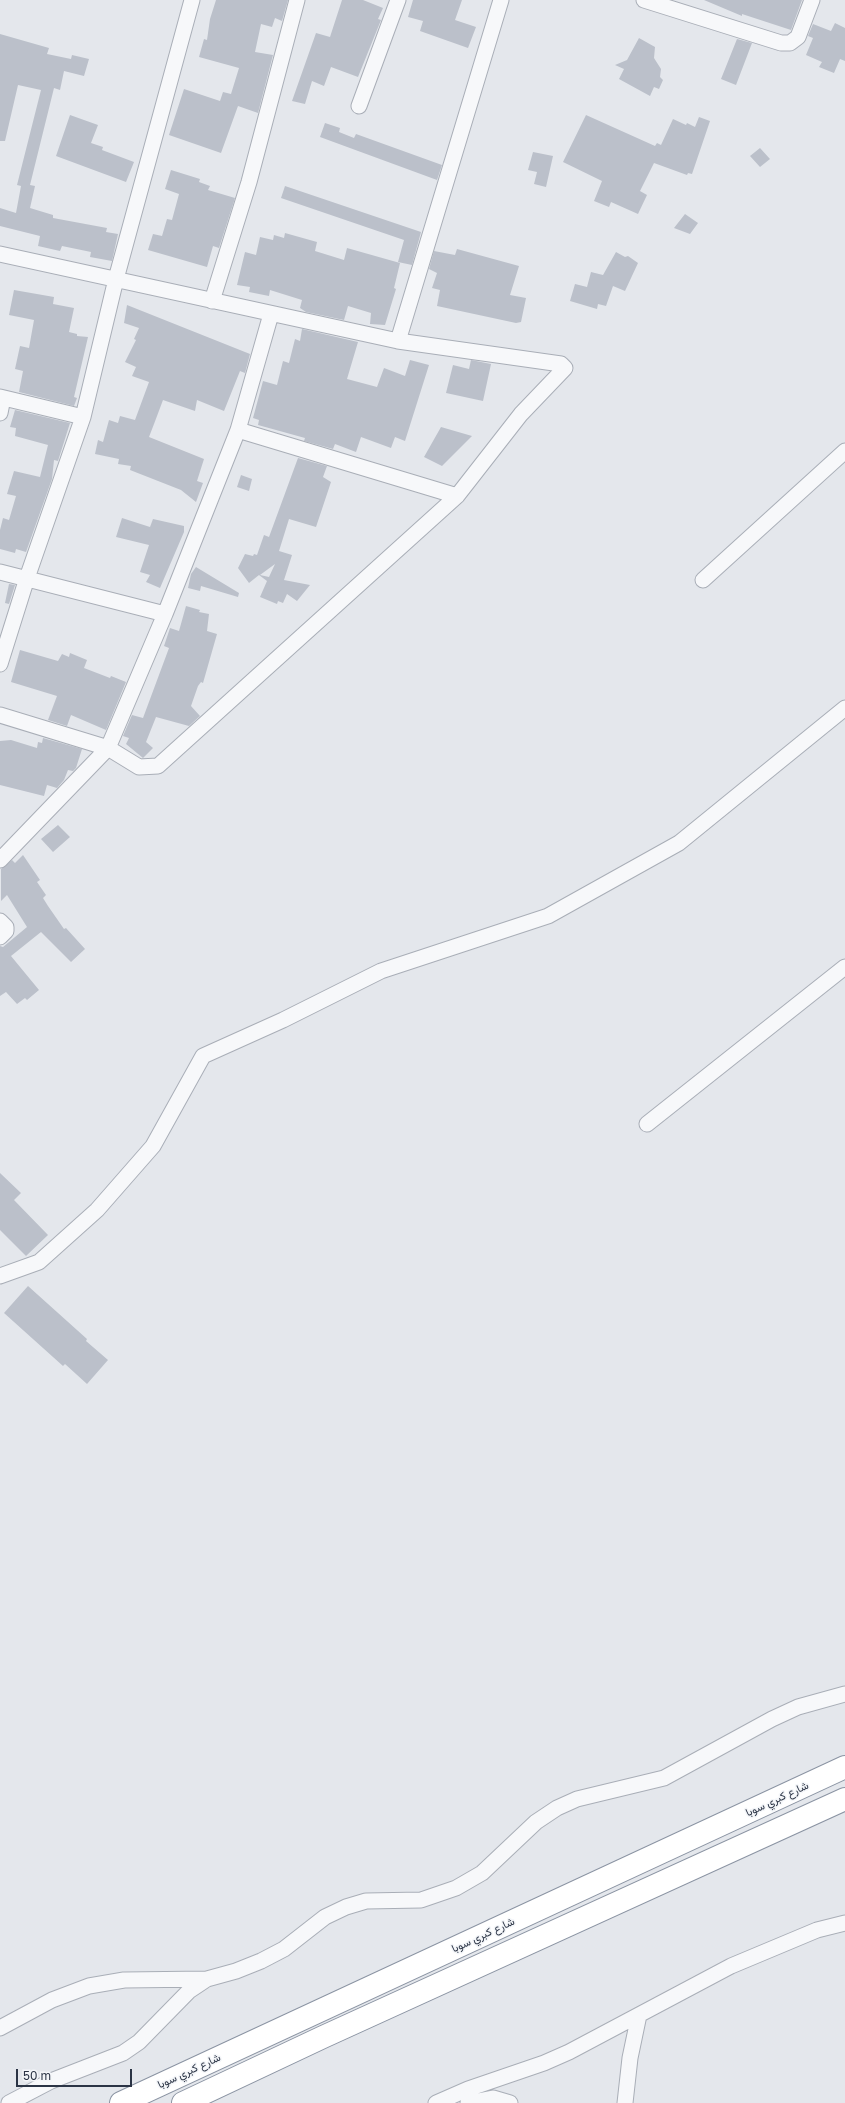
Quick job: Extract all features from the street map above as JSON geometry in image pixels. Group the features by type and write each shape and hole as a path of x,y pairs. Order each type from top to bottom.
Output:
{"highway":[{"name":"شارع كبري سوبا","path":"121,2103 845,1767"},
{"path":"183,2103 323,2037 845,1799"}],"street":[{"path":"0,664 27,578 83,417 116,279 192,0"},
{"path":"212,301 249,182 297,0"},
{"path":"359,106 398,0"},
{"path":"398,341 501,0"},
{"path":"644,0 781,43 790,43 798,37 812,0"},
{"path":"0,254 398,341 561,364 565,368 521,414 457,496 158,766 139,767 108,748 0,715"},
{"path":"0,860 108,748 165,614 238,430 271,314"},
{"path":"0,414 2,398 83,417"},
{"path":"238,430 457,496"},
{"path":"703,580 845,451"},
{"path":"0,572 165,614"},
{"path":"0,1276 39,1262 97,1210 154,1146 203,1056 283,1020 381,971 548,916 678,843 845,708"},
{"path":"0,922 6,927 6,930 0,937"},
{"path":"647,1124 845,967"},
{"path":"0,2028 52,2000 89,1986 124,1980 207,1979 236,1971 261,1961 284,1948 325,1917 346,1907 366,1901 421,1900 456,1888 482,1873 536,1822 557,1808 577,1799 664,1778 772,1719 798,1707 845,1694"},
{"path":"439,2102 468,2089 550,2061 731,1966 817,1930 845,1922"},
{"path":"9,2103 51,2081 123,2053 139,2042 184,1995 207,1979"},
{"path":"625,2103 630,2058 639,2015"},
{"path":"468,2103 493,2098 510,2103"}],"building":[{"path":"216,0 288,0 282,21 275,18 272,27 261,24 255,52 273,55 258,113 238,106 221,153 169,135 184,89 220,101 223,92 231,94 239,68 199,57 204,39 207,40 210,19"},
{"path":"342,0 363,0 383,8 378,19 381,20 358,77 331,67 324,86 312,81 305,104 292,101 316,33 330,37"},
{"path":"413,0 462,0 455,20 476,27 468,48 420,31 423,21 408,17"},
{"path":"704,0 802,0 791,30 742,14 742,16"},
{"path":"835,23 845,28 845,61 840,59 834,73 819,67 822,62 806,55 813,38 808,36 813,24 831,31"},
{"path":"0,34 49,48 47,54 71,59 72,55 89,59 84,76 64,71 60,90 54,88 30,185 35,186 30,208 53,215 53,218 107,228 106,232 118,234 112,261 90,257 91,252 62,246 60,251 38,246 40,236 0,226 0,208 16,213 21,186 17,185 41,90 18,85 5,141 0,141"},
{"path":"639,38 655,47 654,58 661,69 660,77 663,80 659,89 654,87 650,96 619,79 624,69 615,65 627,60"},
{"path":"737,39 752,43 736,85 721,79"},
{"path":"70,115 98,125 91,143 103,147 102,150 134,162 126,182 56,156"},
{"path":"586,115 655,146 657,143 661,145 673,119 695,127 699,117 710,121 692,174 688,173 687,175 654,163 640,191 647,195 638,214 611,202 609,207 594,201 602,181 563,162"},
{"path":"325,123 340,128 339,132 354,138 356,134 442,165 437,180 320,137"},
{"path":"760,148 770,159 760,167 750,156"},
{"path":"533,152 553,156 546,187 534,184 537,172 528,170"},
{"path":"171,170 200,179 199,182 210,186 208,190 235,198 219,248 213,246 207,267 148,250 153,234 162,236 167,219 172,220 179,194 165,189"},
{"path":"285,186 421,232 412,265 398,262 404,240 281,198"},
{"path":"685,214 698,223 690,234 674,228"},
{"path":"285,233 317,242 315,251 344,260 347,248 400,263 394,288 396,289 385,325 370,324 371,313 348,306 344,320 306,312 300,308 302,300 270,290 269,296 249,292 250,287 237,285 245,252 256,255 260,237 273,240 274,235 284,238"},
{"path":"457,249 519,266 510,295 526,298 521,322 516,323 437,306 440,290 432,288 437,273 429,269 434,251 455,255"},
{"path":"616,252 625,257 628,256 638,263 625,291 613,286 606,306 598,304 597,309 570,301 575,284 587,287 591,272 603,275"},
{"path":"14,290 54,297 53,304 74,308 69,332 77,334 77,336 88,337 74,397 77,398 74,406 19,392 23,371 15,369 20,346 29,348 34,320 9,315"},
{"path":"127,305 250,354 245,373 240,371 224,411 197,400 195,411 163,400 149,437 204,459 197,481 203,483 196,502 181,490 130,470 131,466 118,464 119,459 95,454 98,440 103,442 109,420 118,423 120,416 135,420 149,382 132,376 136,367 125,362 136,340 134,339 139,328 124,323"},
{"path":"302,329 358,342 347,379 377,387 384,368 405,376 410,360 429,365 405,441 395,437 391,448 361,437 356,452 335,444 333,449 304,441 305,438 258,425 259,420 253,418 263,381 277,385 283,361 289,363 295,339 300,341"},
{"path":"471,360 491,364 483,401 446,393 453,365 469,369"},
{"path":"15,410 70,423 58,461 54,460 52,479 26,552 16,549 15,553 0,549 0,530 3,518 9,520 16,496 7,494 14,471 40,477 48,445 15,436 16,428 10,427"},
{"path":"441,427 472,436 442,466 424,457"},
{"path":"298,458 327,466 323,477 331,482 316,527 289,519 279,551 292,555 284,580 310,585 297,601 287,594 283,603 278,601 277,604 260,597 267,581 259,575 249,583 238,568 245,554 253,556 254,554 257,555 264,535 269,537","holes":["275,564 269,577 260,575"]},
{"path":"241,475 252,479 249,491 237,487"},
{"path":"122,518 150,527 153,519 184,526 184,532 160,588 146,582 150,575 140,572 149,545 116,537"},
{"path":"196,567 239,593 238,597 201,586 200,591 188,588 191,574"},
{"path":"9,584 15,585 9,604 5,603"},
{"path":"186,606 200,610 199,612 209,614 207,631 217,634 203,683 201,682 198,686 191,706 200,716 189,726 156,717 146,742 153,748 143,758 126,744 129,738 123,736 132,715 143,718 169,648 164,646 170,628 179,631"},
{"path":"20,650 58,661 62,654 69,657 70,653 87,660 84,668 110,678 111,676 126,682 106,730 71,715 67,726 48,720 57,696 11,682"},
{"path":"43,738 82,749 76,768 73,771 68,770 64,780 57,788 47,785 44,796 0,785 0,741 11,740 37,748 38,742 42,743"},
{"path":"58,825 70,837 53,852 41,839"},
{"path":"23,855 40,880 37,882 46,895 43,898 48,906 64,929 66,928 85,949 71,962 41,932 11,956 39,990 27,1000 25,998 17,1004 6,992 0,996 0,946 3,947 27,927 7,895 1,901 1,869 12,860 15,863"},
{"path":"0,1173 21,1193 14,1200 48,1235 26,1256 0,1230"},
{"path":"28,1286 108,1360 87,1384 65,1364 63,1366 4,1313"}]}
